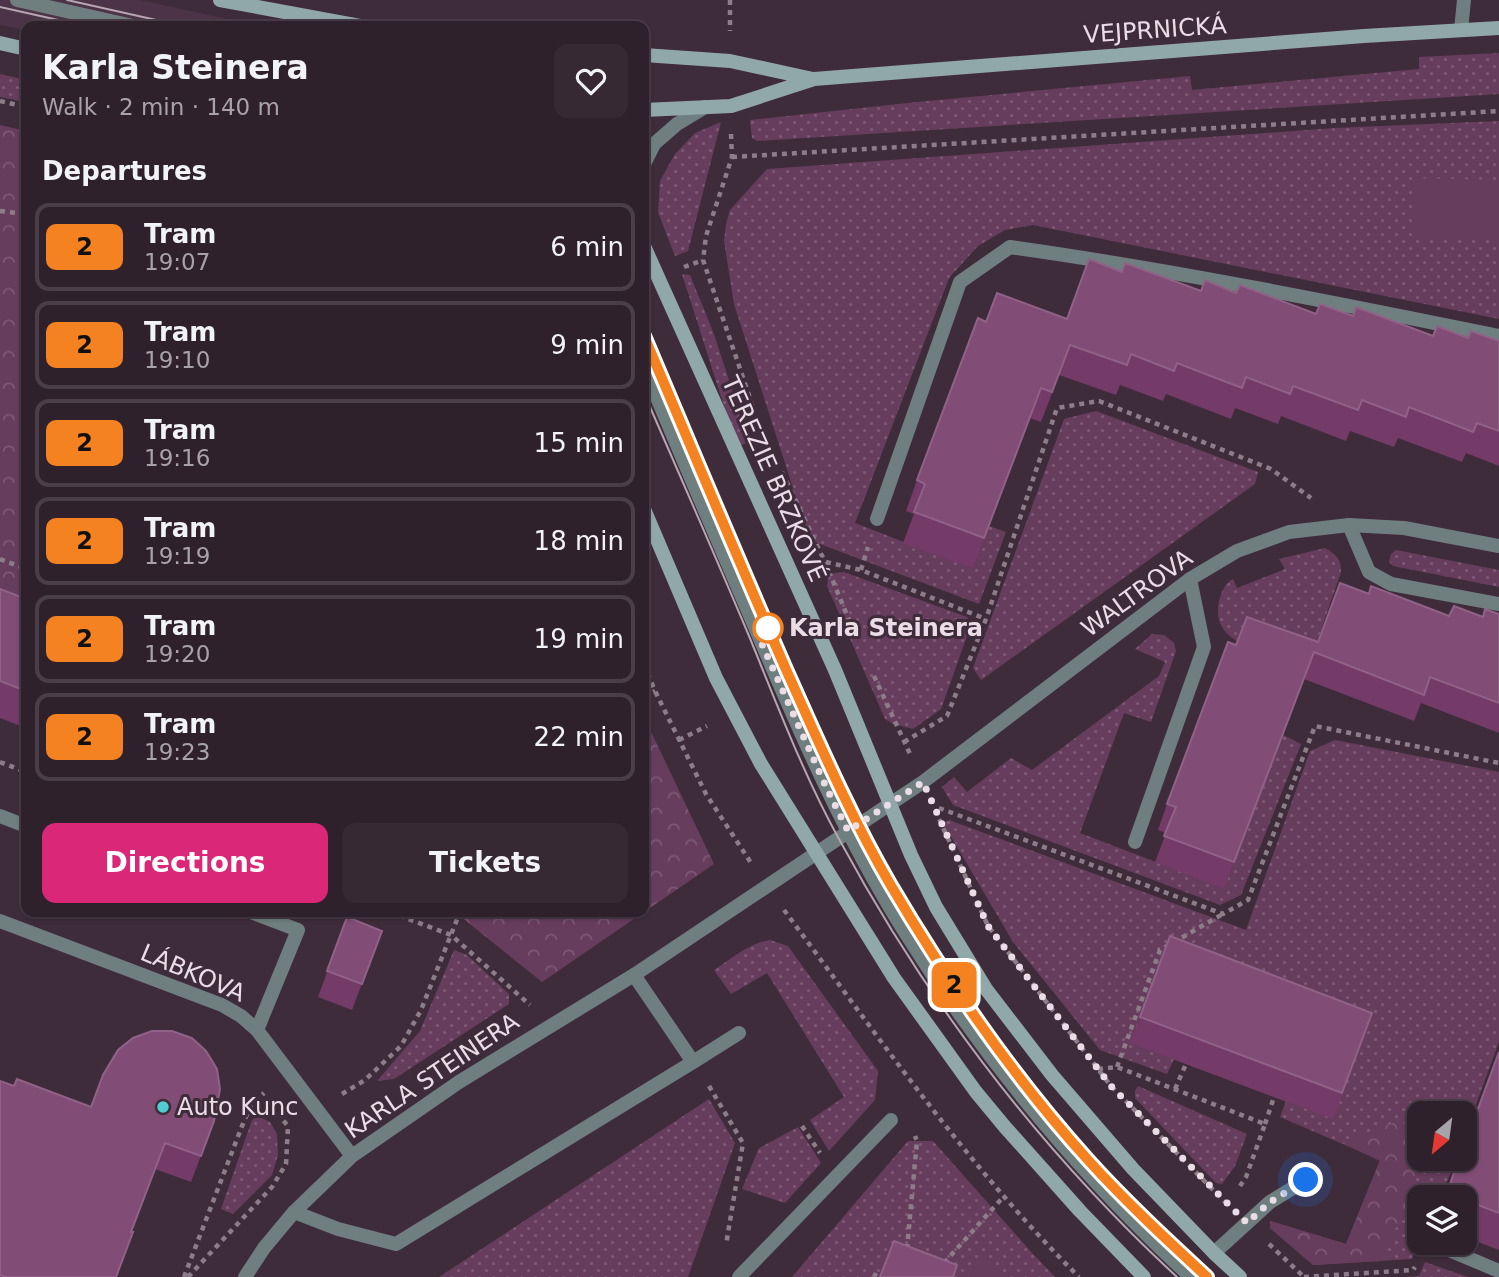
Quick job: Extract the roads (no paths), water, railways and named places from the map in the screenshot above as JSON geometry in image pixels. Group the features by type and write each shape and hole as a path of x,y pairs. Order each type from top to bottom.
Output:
{"street":[{"path":"17,0 111,21"},
{"path":"220,0 333,21"},
{"path":"1461,30 1464,0"},
{"name":"VEJPRNICKÁ","path":"649,110 731,106 814,79 1364,36 1499,29"},
{"path":"0,43 21,48"},
{"name":"VEJPRNICKÁ","path":"649,55 730,61 814,79"},
{"path":"649,154 654,144 677,124 705,107"},
{"path":"877,519 960,282 1010,247 1275,291 1499,336"},
{"name":"TEREZIE BRZKOVÉ","path":"649,256 835,670 911,855 936,907 986,989 1052,1075 1133,1169 1240,1277"},
{"path":"649,378 783,693 827,789 883,894 916,949 963,1019 1069,1152 1191,1277"},
{"path":"649,521 700,642 761,764 894,978 976,1092 1042,1170 1144,1277"},
{"path":"1349,524 1369,572 1391,584 1499,604"},
{"name":"WALTROVA","path":"848,831 923,782 1190,579 1237,551 1289,533 1349,524 1404,528 1499,546"},
{"path":"1135,842 1204,646 1190,579"},
{"path":"0,816 21,824"},
{"name":"KARLA STEINERA","path":"245,1277 293,1212 352,1156 459,1082 634,975 848,831"},
{"path":"257,1030 298,930 264,917"},
{"name":"LÁBKOVA","path":"0,921 222,1005 241,1016 257,1030 352,1156"},
{"path":"634,975 692,1062"},
{"path":"293,1212 338,1229 396,1244 739,1033"},
{"path":"739,1277 891,1120"},
{"path":"1214,1253 1270,1202 1306,1180"},
{"path":"1461,1255 1499,1271"}],"tram line":[{"path":"67,0 161,21"},
{"path":"0,7 63,21"},
{"path":"649,348 817,740 844,796 904,905 971,1010 1046,1110 1114,1189 1207,1277"},
{"name":"2","path":"649,348 817,740 858,825 926,943 1027,1086 1088,1160 1207,1277"},
{"path":"649,405 802,764 839,839 873,899 949,1016 1033,1126 1127,1229 1177,1277"}],"place":[{"name":"Karla Steinera","path":"768,628"},
{"name":"Auto Kunc","path":"163,1107"}]}
